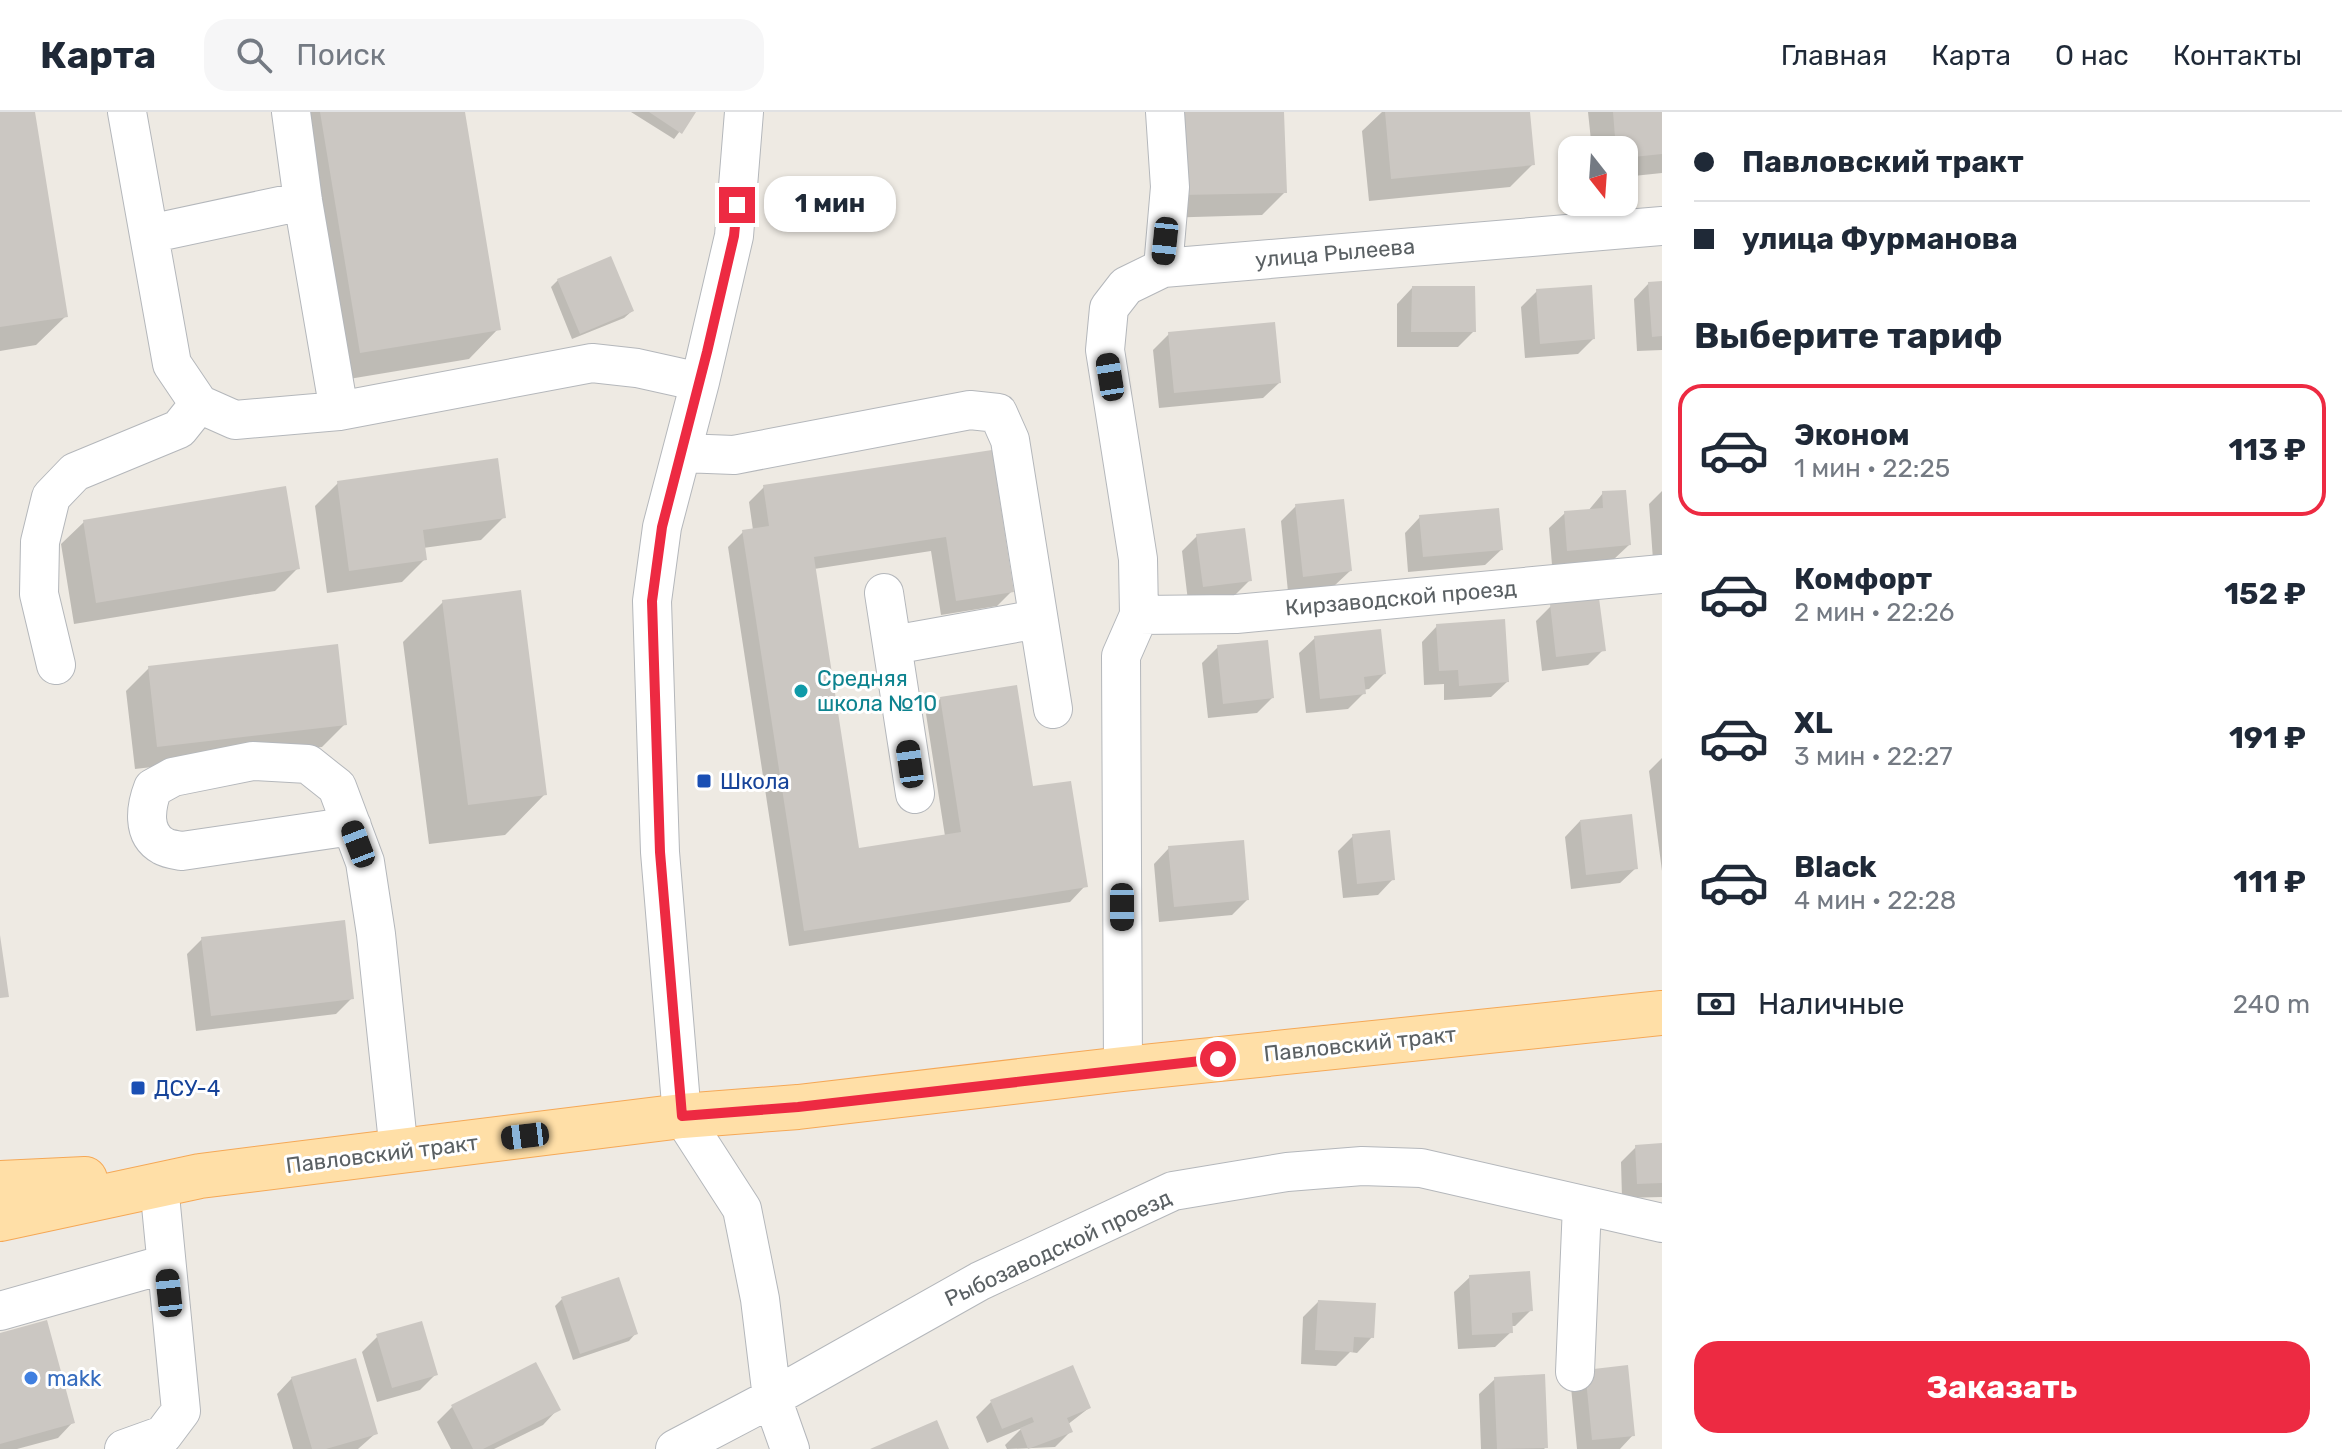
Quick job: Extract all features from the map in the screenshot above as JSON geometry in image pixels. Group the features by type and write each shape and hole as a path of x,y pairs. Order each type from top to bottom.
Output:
{"main road":[{"name":"Павловский тракт","path":"0,1219 180,1180 682,1116 798,1107 1123,1069 1662,1013"},
{"name":"Павловский тракт","path":"0,1183 180,1180"}],"street":[{"path":"127,112 172,364 199,404 235,420 339,411 592,363 637,368 700,382"},
{"path":"291,112 339,411"},
{"path":"744,112 734,236 662,527 652,601 660,852 682,1116 742,1209 760,1299 772,1398 790,1449"},
{"path":"1123,1069 1121,656 1139,615 1138,559 1105,350 1109,308 1126,286 1163,268 1170,187 1165,112"},
{"path":"149,234 303,201"},
{"name":"улица Рылеева","path":"1163,268 1662,226"},
{"path":"56,665 39,594 40,542 51,497 75,472 179,429 199,404"},
{"path":"682,453 734,455 970,410 998,413 1010,440 1053,709"},
{"name":"Кирзаводской проезд","path":"1139,615 1236,614 1662,574"},
{"path":"884,593 915,794"},
{"path":"893,645 1038,619"},
{"path":"352,826 182,851 161,846 148,828 145,808 153,788 173,777 253,761 308,764 337,787 352,826 365,862 399,1152"},
{"name":"Рыбозаводской проезд","path":"675,1449 980,1281 1173,1191 1287,1172 1362,1166 1421,1168 1662,1223"},
{"path":"124,1449 163,1435 181,1411 166,1264 180,1180"},
{"path":"1575,1372 1582,1205"},
{"path":"0,1311 166,1264"}],"building":[{"path":"0,112 35,112 68,317 0,327"},
{"path":"320,112 465,112 501,330 360,353"},
{"path":"649,112 696,112 682,134"},
{"path":"1180,112 1284,112 1287,193 1182,195"},
{"path":"1385,112 1530,112 1535,165 1391,179"},
{"path":"1613,112 1662,112 1662,154 1638,157 1638,136 1615,136"},
{"path":"611,256 634,311 580,334 557,279"},
{"path":"1662,281 1662,336 1652,337 1648,282"},
{"path":"1592,285 1595,339 1540,344 1536,289"},
{"path":"1412,286 1475,286 1476,332 1411,332"},
{"path":"1275,322 1281,383 1174,393 1168,332"},
{"name":"Средняя школа №10","path":"992,450 1014,592 956,601 946,537 814,557 859,848 961,832 940,697 1017,685 1033,786 1071,781 1088,887 804,931 742,530 769,526 763,485"},
{"path":"498,458 506,518 423,530 427,560 349,571 337,481"},
{"path":"286,486 300,569 96,603 83,520"},
{"path":"1626,490 1631,545 1567,551 1564,511 1603,508 1602,491"},
{"path":"1344,499 1352,571 1303,577 1295,504"},
{"path":"1499,508 1503,550 1423,557 1419,515"},
{"path":"1245,528 1252,581 1203,587 1196,534"},
{"path":"521,590 547,795 468,805 442,600"},
{"path":"1599,598 1606,651 1556,657 1550,604"},
{"path":"1505,619 1509,682 1459,686 1458,670 1439,671 1436,624"},
{"path":"1381,629 1386,674 1364,677 1366,694 1320,699 1314,636"},
{"path":"1268,640 1274,698 1223,704 1217,645"},
{"path":"338,644 347,725 157,747 148,666"},
{"path":"1632,814 1638,869 1586,875 1580,820"},
{"path":"1390,830 1395,880 1357,884 1352,834"},
{"path":"1244,840 1249,900 1174,907 1168,846"},
{"path":"345,920 354,999 211,1016 201,937"},
{"path":"0,935 9,997 0,998"},
{"path":"1662,1143 1662,1183 1637,1184 1635,1145"},
{"path":"1530,1271 1533,1311 1512,1313 1513,1333 1472,1335 1469,1275"},
{"path":"619,1277 638,1334 580,1354 561,1297"},
{"path":"1318,1300 1376,1303 1374,1338 1354,1337 1353,1352 1315,1350"},
{"name":"makk","path":"47,1320 75,1423 0,1444 0,1333"},
{"path":"422,1321 438,1375 392,1388 376,1334"},
{"path":"356,1358 378,1434 326,1449 312,1449 291,1377"},
{"path":"536,1362 561,1410 483,1449 473,1449 451,1405"},
{"path":"1073,1365 1091,1408 1067,1418 1073,1432 1028,1449 1020,1428 1034,1422 1032,1417 1002,1429 990,1400"},
{"path":"1628,1365 1635,1436 1592,1440 1585,1370"},
{"path":"1545,1374 1548,1448 1497,1449 1494,1377"},
{"path":"937,1420 949,1449 870,1449"}],"place":[{"name":"Средняя школа №10","path":"801,691"},
{"name":"Школа","path":"704,781"},
{"name":"ДСУ-4","path":"138,1088"},
{"name":"makk","path":"31,1378"}],"route":[{"path":"737,205 734,236 707,352 662,527 652,601 660,852 682,1116 798,1107 1218,1059"}]}
